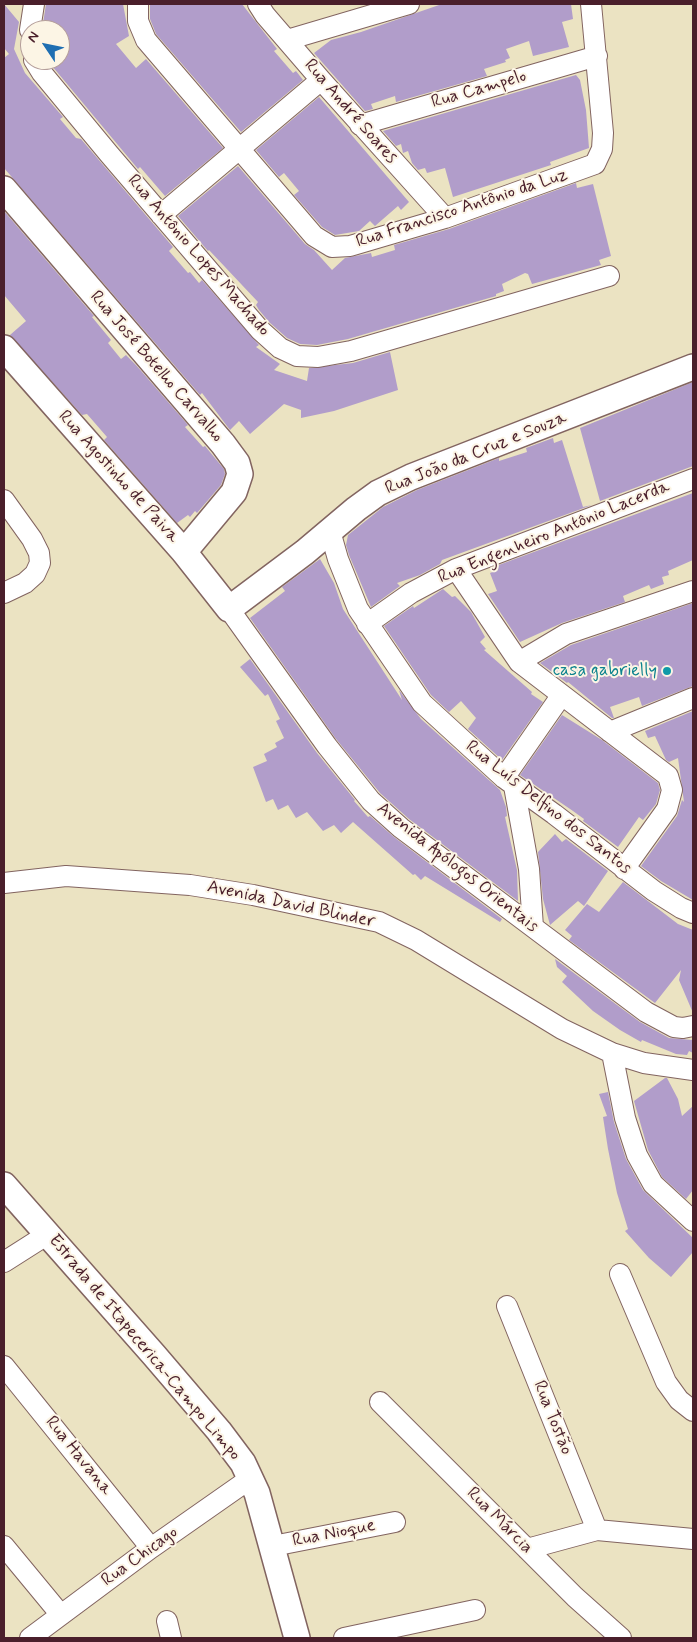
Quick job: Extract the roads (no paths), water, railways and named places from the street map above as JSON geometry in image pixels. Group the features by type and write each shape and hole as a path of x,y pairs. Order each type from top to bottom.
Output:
{"main road":[{"name":"Rua José Botelho Carvalho","path":"4,189 217,437 236,463 240,474 234,492 184,552"},
{"name":"Rua Agostinho de Paiva","path":"6,354 184,552 229,609"},
{"name":"Rua João da Cruz e Souza","path":"229,609 378,493 411,477 693,367"},
{"name":"Estrada de Itapecerica-Campo Limpo","path":"4,1185 219,1431 251,1478 273,1546 297,1638"}],"street":[{"path":"32,20 34,4"},
{"name":"Rua Francisco Antônio da Luz","path":"138,4 138,21 146,40 314,236 332,247 350,246 445,218 595,164 602,149 603,133 591,4"},
{"name":"Rua André Soares","path":"258,4 264,15 360,125 445,218"},
{"path":"287,40 357,11 410,4"},
{"name":"Rua Campelo","path":"360,125 597,56"},
{"name":"Rua Antônio Lopes Machado","path":"40,70 260,330 288,352 307,358 351,351 609,276"},
{"path":"161,215 321,80"},
{"name":"Rua Engenheiro Antônio Lacerda","path":"367,624 411,593 456,570 693,479"},
{"path":"4,500 32,539 39,554 40,563 35,574 25,583 4,593"},
{"name":"Rua Luís Delfino dos Santos","path":"330,531 351,593 367,624 422,703 509,782 554,814 660,896 680,908 693,913"},
{"path":"456,570 519,662 561,696 644,756 668,776 672,783 667,809 624,869"},
{"path":"519,662 566,634 693,591"},
{"name":"Avenida Apólogos Orientais","path":"229,609 331,753 371,801 401,828 534,927 606,984 646,1012 674,1027 693,1026"},
{"path":"534,927 529,870 509,782 561,696"},
{"path":"610,732 693,698"},
{"name":"Avenida David Blinder","path":"4,883 66,876 190,885 253,895 379,922 416,940 584,1040 612,1053 644,1063 693,1070"},
{"path":"612,1053 616,1081 637,1155 653,1184 693,1221"},
{"path":"4,1262 48,1234"},
{"path":"620,1274 666,1382 678,1400 693,1411"},
{"name":"Rua Tostão","path":"507,1306 597,1530"},
{"name":"Rua Havana","path":"4,1366 151,1548"},
{"name":"Rua Márcia","path":"380,1402 527,1549 621,1638"},
{"name":"Rua Chicago","path":"30,1638 151,1548 251,1478"},
{"name":"Rua Nioque","path":"273,1546 395,1522"},
{"path":"527,1549 597,1530 693,1539"},
{"path":"4,1546 61,1615"},
{"path":"344,1638 475,1610"}],"place":[{"name":"casa gabrielly","path":"667,671"}]}
